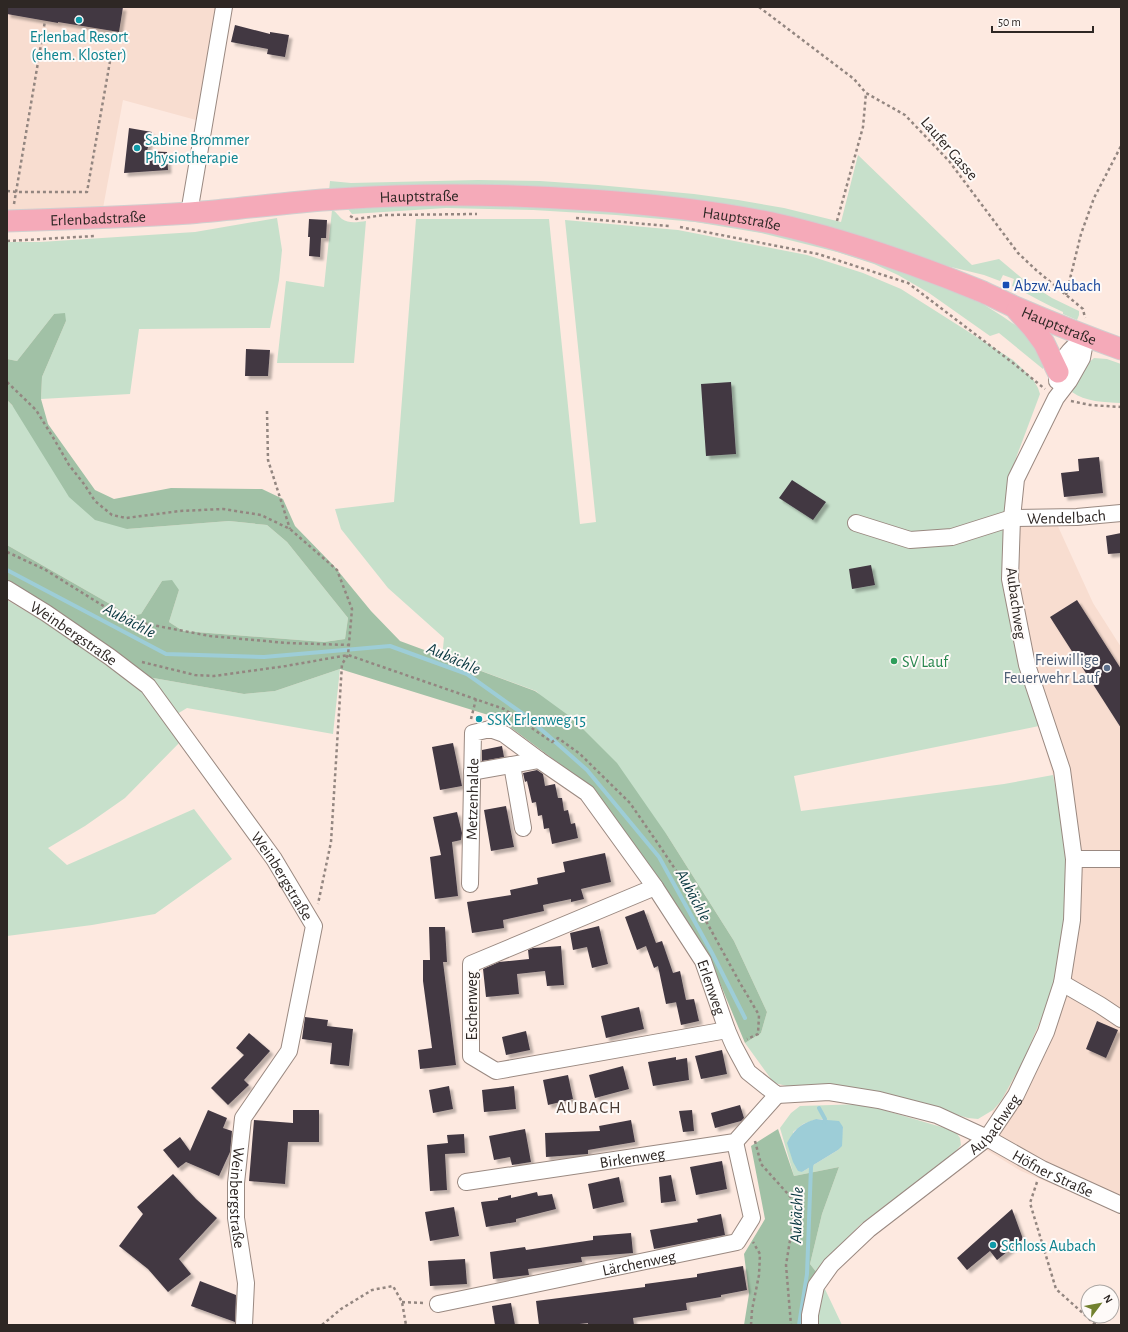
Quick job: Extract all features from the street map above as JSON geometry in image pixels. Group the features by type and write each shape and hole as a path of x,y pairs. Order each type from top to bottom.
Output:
{"main road":[{"name":"Hauptstraße","path":"340,198 480,195 550,197 634,203 708,212 771,223 840,240 938,275 986,293 1086,337 1121,349"},
{"name":"Erlenbadstraße","path":"9,221 110,218 189,213 340,198"},
{"path":"1014,306 1044,342 1058,372"}],"street":[{"path":"189,213 220,9"},
{"name":"Aubachweg","path":"1056,398 1058,372 1067,352 1086,337"},
{"name":"Aubachweg","path":"810,1325 810,1315 816,1286 831,1265 869,1229 987,1138 1016,1095 1046,1032 1062,983 1072,920 1074,859 1062,770 1027,665 1010,579 1012,518 1016,479 1056,398 1069,381 1082,358 1086,337"},
{"name":"Wendelbach","path":"856,523 910,540 952,537 1012,518 1077,517 1121,513"},
{"name":"Weinbergstraße","path":"7,589 46,613 110,657 148,686 274,859 314,926 289,1051 243,1118 236,1183 236,1218 246,1283 244,1325"},
{"name":"Erlenweg","path":"473,734 490,729 504,734 587,793 655,887 702,961 727,1030 748,1072 777,1095"},
{"name":"Metzenhalde","path":"470,884 473,734"},
{"path":"472,772 539,760"},
{"path":"512,765 523,828"},
{"path":"1074,859 1121,859"},
{"name":"Eschenweg","path":"655,887 471,964 471,1056 496,1071 727,1030"},
{"path":"1062,983 1121,1019"},
{"path":"735,1142 777,1095 829,1092 879,1100 937,1115 987,1138"},
{"name":"Höfner Straße","path":"987,1138 1042,1169 1121,1205"},
{"name":"Birkenweg","path":"466,1182 735,1142"},
{"name":"Lärchenweg","path":"438,1304 736,1242 752,1218 735,1142"}],"path":[{"name":"Laufer Gasse","path":"759,7 854,79 866,93 905,115 949,161 1018,253 1082,309 1086,318 1086,337"},
{"path":"9,221 17,192 45,21"},
{"path":"7,190 17,192 87,192 112,50"},
{"path":"837,221 863,127 866,93"},
{"path":"1066,295 1081,234 1094,198 1121,146"},
{"path":"340,198 346,214 356,219 384,215 483,214"},
{"path":"576,218 676,226 709,232 818,254 908,283 1014,363 1056,398 1090,405 1121,407"},
{"path":"7,382 36,410 54,438 68,465 84,484 95,501 112,515 126,518 180,511 223,509 261,515 290,529 337,570 352,609 348,655 342,664 331,842 314,926"},
{"path":"267,411 268,460 290,529"},
{"path":"7,552 44,569 126,620 210,636 286,643 349,645"},
{"path":"140,662 196,675 214,676 286,666 348,655 504,709 552,742 558,738 580,754 630,802 689,890 759,1015 758,1034 734,1046"},
{"path":"473,734 471,718 476,699"},
{"path":"754,1134 761,1164 796,1204 786,1265 791,1325"},
{"path":"1042,1169 1030,1203 1056,1289 1096,1325"},
{"path":"744,1229 760,1254 759,1275 752,1310 751,1325"},
{"path":"322,1325 341,1309 372,1290 393,1286 402,1302 406,1325"},
{"path":"402,1302 438,1304"}],"shaded area":[{"path":"7,7 220,7 196,120 123,100 103,208 7,210"},
{"path":"1007,517 1056,522 1093,603 1121,647 1121,1213 1021,1171 985,1149 993,1110 1001,1101 1063,940 1065,834 1053,775 1020,662"}],"green space":[{"path":"858,155 972,265 999,259 1024,280 1052,298 1079,311 1077,320 1012,286 1014,279 1003,275 1000,281 984,275 947,266 813,223 329,191 330,181 351,183 478,180 540,181 694,194 784,208 841,222"},
{"path":"549,203 782,230 967,294 1028,334 1044,362 1043,369 999,333 990,336 929,293 898,275 874,264 837,252 761,233 695,222 533,210 446,208 352,214 348,209 349,204"},
{"path":"332,210 348,222 366,221 354,363 277,363 286,281 324,287"},
{"path":"277,218 282,250 279,280 270,328 139,329 130,394 41,399 42,377 66,321 54,314 17,361 7,359 7,242 40,242 195,232"},
{"path":"416,219 549,219 580,524 596,522 565,220 678,230 807,255 863,273 901,289 1013,360 1033,379 1040,394 1013,466 1007,517 1020,662 1039,726 794,776 801,811 1004,784 1053,775 1065,834 1063,940 1049,1000 1024,1059 1001,1101 993,1110 978,1119 968,1118 873,1091 828,1086 791,1087 774,1083 745,1043 761,1033 767,1012 734,941 667,835 536,691 442,658 444,638 388,588 341,529 335,509 394,502"},
{"path":"65,313 66,321 42,377 41,399 48,424 95,490 114,499 171,488 262,489 283,499 295,526 334,566 371,611 400,641 535,691 572,718 617,763 667,835 734,941 767,1012 761,1033 745,1043 709,957 592,788 498,718 340,669 275,691 244,694 142,676 7,584 7,545 131,616 141,614 162,581 172,580 179,590 169,622 183,631 324,642 345,639 348,618 287,542 267,525 229,521 127,529 95,520 69,497 12,405 7,400 7,359 17,361 54,314"},
{"path":"1094,358 1107,359 1121,364 1121,403 1089,400 1072,392 1086,365"},
{"path":"7,400 127,529 229,521 267,525 287,542 348,618 345,639 324,642 183,631 169,622 179,590 162,581 141,614 131,616 7,545"},
{"path":"7,600 80,643 142,686 183,739 125,798 85,826 48,848 67,865 194,809 232,859 155,914 92,925 7,936"},
{"path":"340,669 333,734 187,708 177,714 142,676 244,694 275,691"},
{"path":"863,1104 955,1131 960,1138 961,1145 953,1154 861,1224 830,1255 817,1273 810,1264 822,1214 839,1167 794,1176 780,1128 791,1113 800,1106","holes":["817,1119 825,1119 843,1127 841,1142 838,1150 802,1172 793,1132 803,1124"]},
{"path":"778,1129 794,1176 839,1167 822,1214 810,1264 817,1273 803,1325 744,1325 749,1294 744,1254 765,1219 751,1146"},
{"path":"823,1285 842,1325 814,1325"}],"water":[{"path":"816,1119 839,1121 843,1127 842,1146 802,1172 798,1171 793,1162 787,1143 799,1127"}],"building":[{"name":"Erlenbad Resort (ehem. Kloster)","path":"7,7 123,7 119,32 7,14"},
{"path":"235,25 270,34 270,32 289,35 285,57 267,54 268,49 231,42"},
{"name":"Sabine Brommer Physiotherapie","path":"129,128 152,132 147,151 167,152 168,170 124,173"},
{"path":"309,219 327,220 326,238 321,238 320,257 309,256"},
{"path":"246,349 270,350 268,376 245,376"},
{"path":"731,382 736,454 706,456 701,384"},
{"path":"1099,457 1103,493 1064,497 1061,473 1079,471 1078,459"},
{"path":"792,480 826,502 813,520 779,498"},
{"path":"1121,533 1121,553 1108,554 1106,536"},
{"path":"871,565 875,585 852,589 849,569"},
{"path":"1077,600 1121,669 1121,728 1050,617"},
{"path":"453,743 462,786 440,790 432,747"},
{"path":"502,746 504,757 482,761 482,750"},
{"path":"537,770 543,774 545,786 555,784 558,798 562,798 564,811 568,810 571,824 575,823 578,838 552,844 549,828 544,829 542,815 538,816 536,802 532,803 527,781 525,782 523,773"},
{"path":"506,806 514,847 491,851 484,810"},
{"path":"457,812 462,833 461,840 452,842 458,896 435,899 430,857 441,855 433,817"},
{"path":"605,853 611,882 581,889 584,899 571,902 571,899 543,905 544,911 503,920 504,928 472,933 467,902 511,895 510,890 538,884 537,878 565,872 563,862"},
{"path":"644,910 656,943 662,941 673,973 680,971 686,1000 694,999 699,1021 681,1025 676,1002 666,1004 658,966 654,968 646,946 637,950 625,917"},
{"path":"599,926 608,964 592,968 587,947 573,950 570,933"},
{"path":"429,927 445,927 447,962 443,962 456,1065 420,1069 418,1050 432,1048 423,981 423,960 430,960"},
{"path":"561,946 564,985 547,986 545,971 517,974 519,994 486,997 483,969 499,962 529,959 528,950 533,948"},
{"path":"639,1007 644,1029 606,1038 601,1016"},
{"path":"305,1017 328,1020 327,1026 353,1029 349,1066 330,1064 332,1043 302,1039"},
{"path":"1097,1021 1118,1030 1106,1058 1086,1049"},
{"path":"526,1031 530,1050 506,1055 502,1037"},
{"path":"249,1033 270,1051 244,1080 249,1085 228,1105 211,1088 244,1055 236,1048"},
{"path":"722,1050 727,1074 701,1079 695,1056"},
{"path":"676,1057 676,1060 687,1058 689,1080 653,1086 648,1062"},
{"path":"623,1066 629,1089 595,1098 589,1075"},
{"path":"568,1075 573,1099 548,1105 543,1080"},
{"path":"449,1086 453,1109 433,1113 429,1090"},
{"path":"514,1086 516,1109 484,1112 482,1090"},
{"path":"740,1105 744,1118 741,1121 715,1128 711,1113"},
{"path":"208,1110 227,1118 223,1128 232,1131 230,1152 219,1176 186,1162 178,1168 163,1150 180,1137 190,1151"},
{"path":"293,1110 319,1110 319,1142 288,1142 285,1184 249,1181 254,1120 293,1123"},
{"path":"692,1110 694,1131 683,1132 679,1111"},
{"path":"631,1120 635,1142 588,1150 588,1154 546,1157 545,1133 600,1131 599,1126"},
{"path":"525,1129 531,1162 512,1165 510,1157 494,1160 489,1136"},
{"path":"464,1134 465,1153 445,1154 447,1190 430,1191 427,1145 448,1143 447,1135"},
{"path":"722,1161 727,1189 696,1195 690,1167"},
{"path":"173,1174 196,1199 217,1218 179,1259 191,1274 168,1292 148,1269 119,1246 143,1214 137,1207"},
{"path":"671,1175 676,1201 661,1203 659,1177"},
{"path":"619,1177 624,1202 593,1209 588,1184"},
{"path":"537,1192 538,1196 552,1194 556,1209 516,1219 516,1222 486,1227 481,1202 498,1200 498,1198 511,1195 511,1198"},
{"path":"454,1207 459,1236 430,1241 425,1212"},
{"name":"Schloss Aubach","path":"1012,1209 1023,1239 997,1260 990,1251 967,1270 957,1258"},
{"path":"721,1214 725,1235 654,1249 650,1230 698,1222 697,1219"},
{"path":"631,1233 633,1253 581,1257 582,1262 528,1269 529,1275 493,1279 490,1252 525,1247 526,1250 593,1240 593,1236"},
{"path":"465,1259 467,1284 430,1286 428,1261"},
{"path":"743,1266 747,1290 721,1295 721,1297 686,1303 687,1310 633,1318 634,1325 588,1325 588,1323 571,1325 539,1325 536,1301 645,1287 645,1284 697,1277 697,1274"},
{"path":"200,1281 236,1295 235,1322 191,1306"},
{"path":"511,1303 515,1325 495,1325 492,1306"}],"waterway":[{"name":"Aubächle","path":"7,570 166,654 264,657 390,646 467,674 526,716 587,770 659,857 712,953 745,1018"},
{"name":"Aubächle","path":"819,1108 825,1119 824,1123"},
{"name":"Aubächle","path":"799,1325 807,1274 812,1162"}],"place":[{"name":"Erlenbad Resort (ehem. Kloster)","path":"79,20"},
{"name":"Sabine Brommer Physiotherapie","path":"137,148"},
{"name":"Abzw. Aubach","path":"1006,285"},
{"name":"SV Lauf","path":"894,661"},
{"name":"Freiwillige Feuerwehr Lauf","path":"1107,668"},
{"name":"SSK Erlenweg 15","path":"479,719"},
{"name":"Schloss Aubach","path":"993,1245"}],"district":[{"name":"AUBACH","path":"589,1107"}]}
